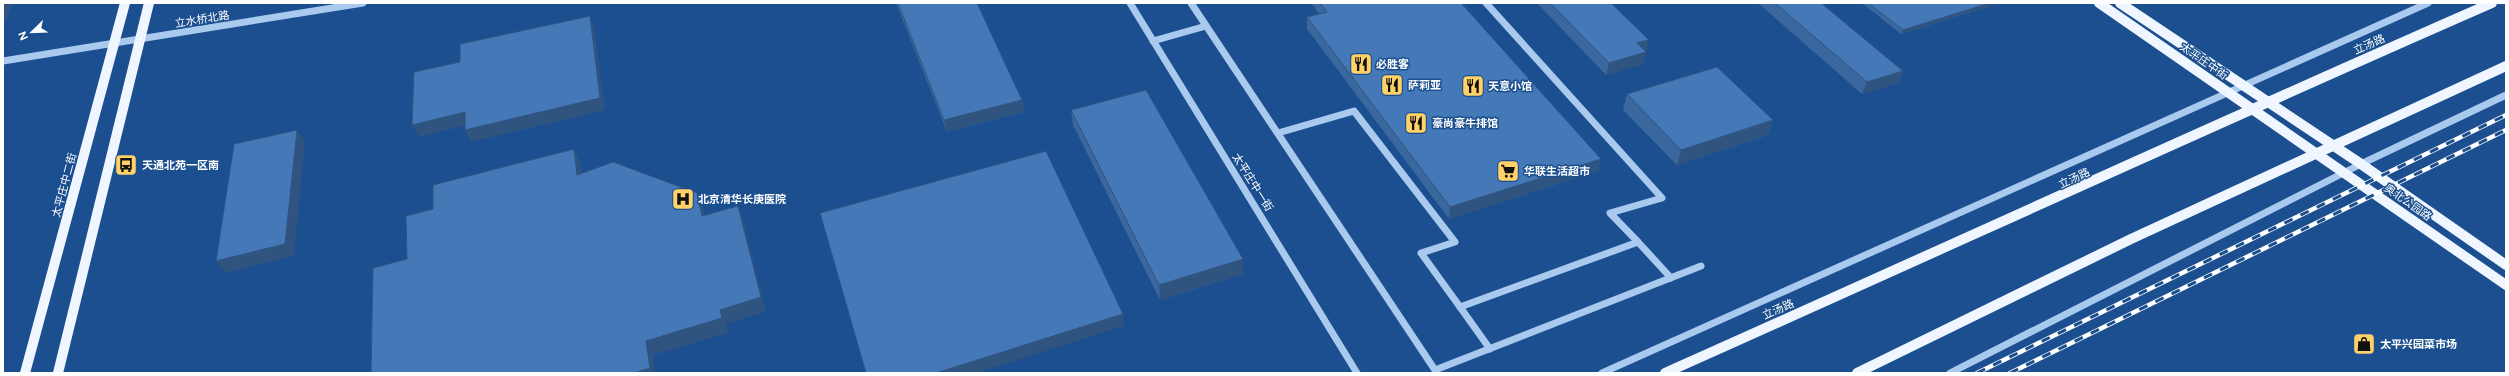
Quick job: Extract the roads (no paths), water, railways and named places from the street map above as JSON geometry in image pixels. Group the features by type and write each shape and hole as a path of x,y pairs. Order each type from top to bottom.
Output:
{"main road":[{"name":"太平庄中二街","path":"25,373 126,3"},
{"path":"58,373 149,3"},
{"name":"太平庄中街","path":"2099,3 2228,93 2297,138"},
{"name":"太平庄中街","path":"2120,3 2333,146"},
{"name":"立汤路","path":"1665,373 2069,193 2252,108 2492,3"},
{"path":"1857,373 2131,239 2506,66"},
{"name":"奥北公园路","path":"2297,138 2506,285"},
{"name":"奥北公园路","path":"2333,146 2506,264"}],"street":[{"name":"立水桥北路","path":"3,61 363,3"},
{"name":"太平庄中一街","path":"1130,3 1357,373"},
{"path":"1191,3 1435,370 1701,266"},
{"path":"1486,3 1662,198 1610,213 1671,278"},
{"name":"立汤路","path":"1602,373 2428,3"},
{"path":"1153,41 1206,26"},
{"path":"1950,373 2361,164 2506,95"},
{"path":"1278,134 1354,111 1455,242 1421,253 1490,349"},
{"path":"1460,307 1638,242"}],"railway":[{"path":"1977,373 2506,115"},
{"path":"2010,373 2506,130"}],"place":[{"name":"必胜客","path":"1361,64"},
{"name":"萨莉亚","path":"1392,85"},
{"name":"天意小馆","path":"1473,86"},
{"name":"豪尚豪牛排馆","path":"1416,123"},
{"name":"天通北苑一区南","path":"126,165"},
{"name":"华联生活超市","path":"1508,171"},
{"name":"北京清华长庚医院","path":"683,199"},
{"name":"太平兴园菜市场","path":"2364,344"}]}
